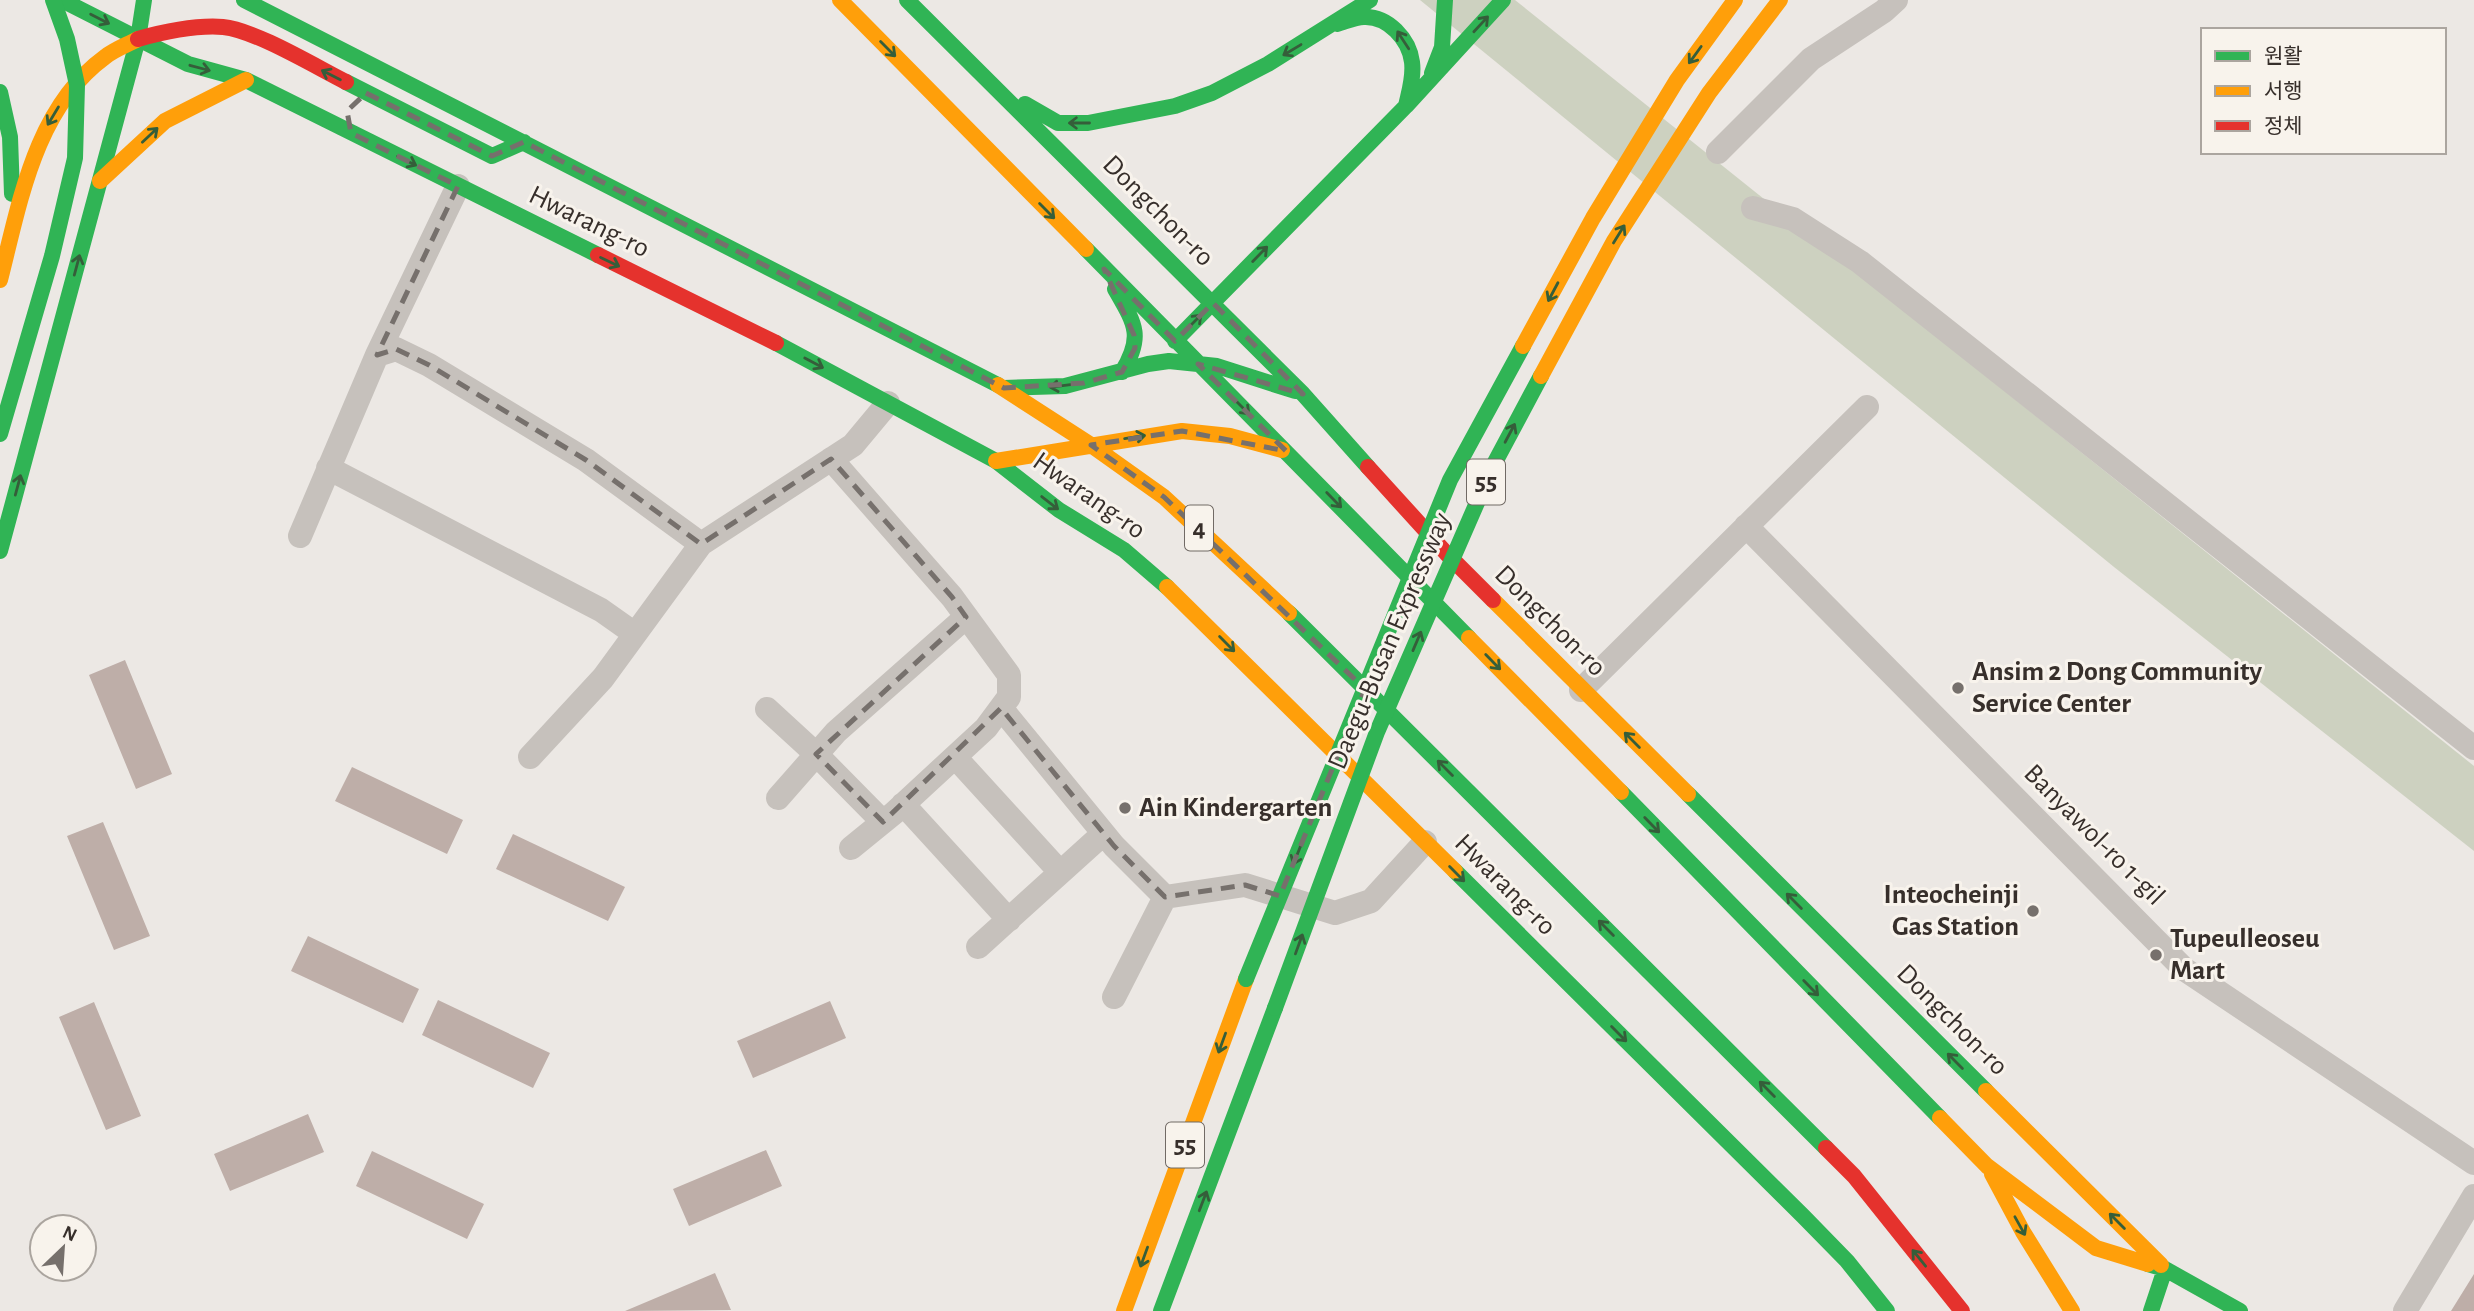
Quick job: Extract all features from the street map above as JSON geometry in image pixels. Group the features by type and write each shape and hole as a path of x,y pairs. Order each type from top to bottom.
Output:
{"main road":[{"path":"0,434 51,256 75,158 77,85 67,38 53,0"},
{"name":"Hwarang-ro","path":"62,0 188,64 246,80 778,344 996,461 1059,510 1124,550 1181,599 1803,1216 1847,1261 1882,1308"},
{"path":"0,551 138,39 144,0"},
{"name":"Hwarang-ro","path":"244,0 1004,388 1091,444 1164,497 1264,589 1854,1176 1962,1311"},
{"path":"840,0 1987,1166 2096,1248 2165,1269 2239,1311"},
{"name":"Dongchon-ro","path":"907,0 1303,394 1446,553 1581,690 2165,1269"},
{"path":"993,85 1058,122 1088,123 1133,116 1175,106 1212,93 1268,64 1370,0"},
{"path":"1425,84 1439,62 1444,34 1445,0"},
{"path":"1175,341 1406,106 1503,0"},
{"name":"Daegu-Busan Expressway","path":"1124,1311 1246,979 1450,481 1592,218 1677,80 1735,0"},
{"name":"Daegu-Busan Expressway","path":"1161,1311 1377,732 1493,466 1614,242 1709,93 1780,0"},
{"path":"100,181 165,121 246,80 205,28 200,10"},
{"path":"1330,26 1362,17 1377,19 1391,25 1403,37 1411,55 1412,72 1406,106"},
{"path":"0,280 24,187 41,137 66,94 102,59 138,39 167,32 224,27 260,39 355,102 492,156 524,142"},
{"path":"0,92 10,137 13,228"},
{"path":"351,133 355,102"},
{"path":"1104,269 1126,309 1134,335 1135,348 1122,372"},
{"path":"1004,388 1032,390 1084,383 1168,361 1250,374 1303,394"},
{"path":"996,461 1182,430 1230,436 1286,451"},
{"path":"1987,1166 2023,1232 2072,1311"},
{"path":"2151,1311 2165,1269"}],"street":[{"path":"1718,152 1811,59 1896,0"},
{"path":"300,536 377,355 458,186"},
{"path":"1754,208 1793,219 1860,262 2474,748"},
{"path":"377,355 396,349 429,365 586,460 701,544"},
{"path":"530,757 603,678 701,544 853,445 888,403"},
{"path":"1581,690 1867,407"},
{"path":"831,459 952,597 1009,675 1009,698 986,728 851,848"},
{"path":"328,468 601,610 635,634"},
{"name":"Banyawol-ro 1-gil","path":"1746,526 2184,969 2474,1163"},
{"path":"778,798 836,732 966,617"},
{"path":"1001,708 1103,834 1165,897"},
{"path":"766,709 816,754 883,822"},
{"path":"955,757 1060,872"},
{"path":"903,804 1009,920"},
{"path":"978,947 1103,834"},
{"path":"1165,897 1245,885 1335,913 1371,901 1425,842"},
{"path":"1114,997 1165,897"},
{"path":"2404,1311 2474,1196"}],"highlighted area":[{"path":"366,93 492,156 524,142 1004,388 1084,383 1122,372 1135,348 1134,335 1104,269 1175,341 1213,303 1303,394 1198,364 1286,451 1182,431 1091,445 1164,497 1365,689 1280,896 1245,885 1165,897 1114,846 1001,708 883,822 816,754 966,617 952,597 831,459 701,544 586,460 429,365 396,349 377,355 458,186 351,133 347,111"}],"green space":[{"path":"1420,0 1515,0 2474,766 2474,851 2114,567"}],"building":[{"path":"125,660 172,774 136,789 89,675"},
{"path":"352,767 463,820 447,854 335,801"},
{"path":"103,822 150,936 114,950 67,836"},
{"path":"513,834 625,887 608,921 496,869"},
{"path":"308,936 419,989 403,1023 291,971"},
{"path":"438,1000 550,1053 533,1088 422,1035"},
{"path":"830,1001 846,1038 753,1078 737,1041"},
{"path":"94,1002 141,1116 106,1130 59,1017"},
{"path":"308,1114 324,1152 230,1191 214,1154"},
{"path":"766,1150 782,1186 689,1226 673,1189"},
{"path":"372,1151 484,1204 467,1239 356,1186"},
{"path":"715,1273 731,1310 625,1311"},
{"path":"2474,1274 2474,1311 2451,1311"}],"traffic: fast":[{"path":"0,434 52,256 75,158 77,85 67,39 53,0"},
{"path":"62,0 188,64 246,80 598,255"},
{"path":"138,39 144,0"},
{"path":"244,0 998,385"},
{"path":"907,0 1303,394 1368,467"},
{"path":"1025,104 1058,123 1088,123 1175,106 1212,93 1268,64 1370,0"},
{"path":"1432,73 1442,47 1445,0"},
{"path":"1175,341 1406,106 1503,0"},
{"path":"1337,24 1357,18 1373,18 1389,25 1402,37 1410,53 1412,68 1406,106"},
{"path":"0,551 138,39"},
{"path":"346,82 492,156 524,142"},
{"path":"0,92 10,137 12,194"},
{"path":"1086,249 1469,638"},
{"path":"1115,289 1132,321 1135,339 1129,360 1122,372"},
{"path":"776,343 996,461 1059,510 1124,550 1167,587"},
{"path":"1246,979 1450,480 1523,346"},
{"path":"1004,388 1065,386 1169,361 1217,366 1295,391"},
{"path":"1275,1008 1377,732 1493,466 1541,376"},
{"path":"1289,613 1826,1148"},
{"path":"1621,792 1940,1118"},
{"path":"1688,794 1986,1091"},
{"path":"1455,871 1803,1216 1847,1261 1887,1311"},
{"path":"1161,1311 1275,1008"},
{"path":"2148,1264 2165,1269 2240,1311"},
{"path":"2151,1311 2165,1269"}],"traffic: slow":[{"path":"840,0 1086,249"},
{"path":"1523,346 1593,218 1677,80 1735,0"},
{"path":"1541,376 1614,241 1709,93 1780,0"},
{"path":"0,280 24,189 46,129 81,78 109,54 138,39"},
{"path":"100,181 165,121 246,80"},
{"path":"998,385 1091,445 1164,497 1289,613"},
{"path":"996,461 1182,431 1230,436 1282,450"},
{"path":"1167,587 1455,871"},
{"path":"1493,600 1688,794"},
{"path":"1469,638 1621,792"},
{"path":"1124,1311 1246,979"},
{"path":"1986,1091 2161,1265"},
{"path":"1940,1118 1987,1166 2096,1248 2148,1264"},
{"path":"1992,1174 2023,1232 2072,1311"}],"traffic: jam":[{"path":"138,39 191,28 223,27 268,42 346,82"},
{"path":"598,255 776,343"},
{"path":"1368,467 1493,600"},
{"path":"1826,1148 1854,1176 1962,1311"}],"place":[{"name":"Ansim 2 Dong Community Service Center","path":"1958,688"},
{"name":"Ain Kindergarten","path":"1125,808"},
{"name":"Inteocheinji Gas Station","path":"2033,911"},
{"name":"Tupeulleoseu Mart","path":"2156,955"}]}
